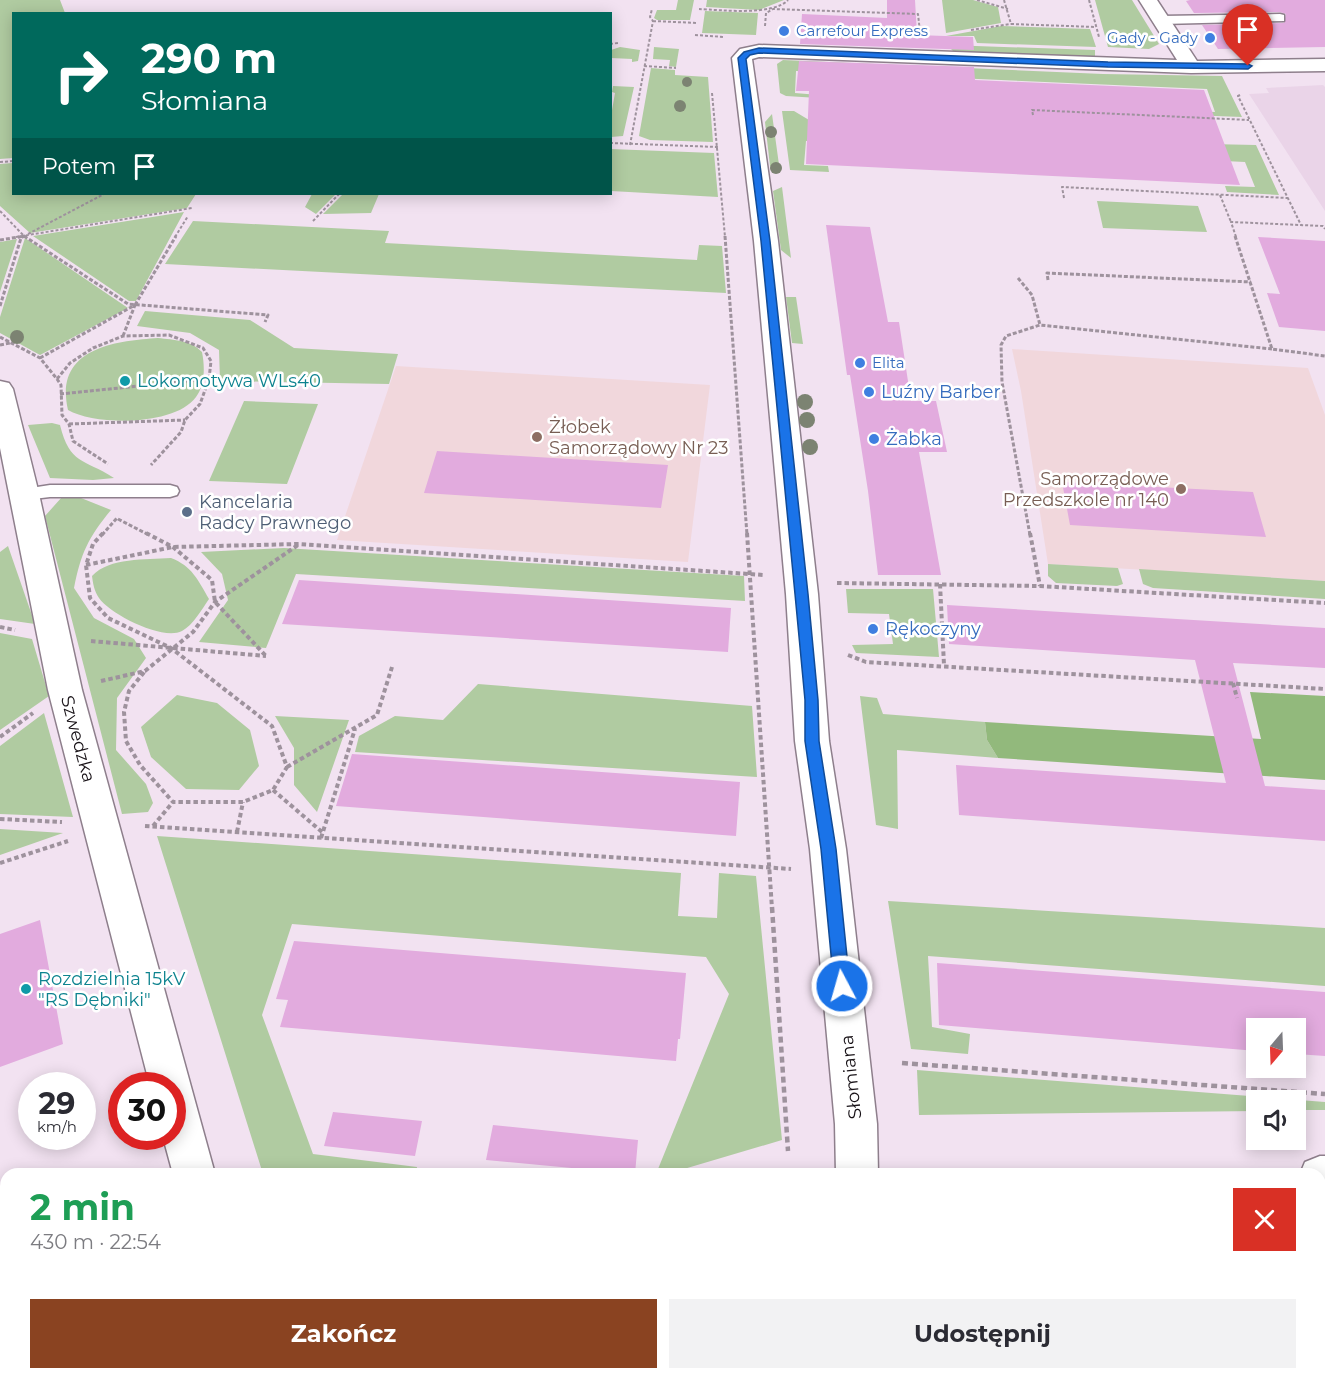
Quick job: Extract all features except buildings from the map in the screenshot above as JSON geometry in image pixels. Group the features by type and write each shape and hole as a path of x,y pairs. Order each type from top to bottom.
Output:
{"street":[{"path":"1149,0 1191,67"},
{"name":"Słomiana","path":"857,1168 856,1124 830,870 812,741 812,700 765,241 742,58 747,53 759,51 1191,67 1325,65"},
{"name":"Szwedzka","path":"0,389 25,494 65,690 167,1072"},
{"path":"186,1144 192,1168"}],"lane":[{"path":"1162,20 1280,18"},
{"path":"25,494 133,485 170,492"}],"path":[{"path":"766,13 788,0"},
{"path":"977,0 1008,9"},
{"path":"1004,0 1011,24 1096,27 1089,0"},
{"path":"630,145 653,21 650,18 652,9"},
{"path":"699,9 918,14"},
{"path":"653,21 697,23"},
{"path":"612,44 618,43"},
{"path":"644,66 675,68"},
{"path":"712,89 750,573 788,1151"},
{"path":"1248,91 1238,96 1301,225"},
{"path":"1033,115 1032,110 1249,120"},
{"path":"612,143 718,147"},
{"path":"1064,198 1062,187 1288,198"},
{"path":"0,306 21,238 102,195"},
{"path":"313,221 338,195"},
{"path":"1220,195 1272,349"},
{"path":"0,240 192,208"},
{"path":"0,211 24,236 128,304 268,315 265,322"},
{"path":"123,336 135,305 188,216"},
{"path":"1230,222 1323,226 1325,230"},
{"path":"1048,280 1047,273 1251,282"},
{"path":"1018,278 1032,295 1040,325"},
{"path":"40,358 135,305"},
{"path":"1040,586 1002,382 1001,345 1006,336 1040,325 1086,328 1325,356"},
{"path":"0,337 40,358 61,385 62,416 69,424 73,441 133,485 181,432 185,420 200,404 209,379 211,361 203,348 169,335 123,336 93,348 70,363 57,378"},
{"path":"0,345 10,343"},
{"path":"60,394 209,379"},
{"path":"69,424 185,420"},
{"path":"55,638 171,648 266,656 215,602 212,580 173,547 116,518 93,544 86,565 90,598 108,618 171,648 272,726 287,767"},
{"path":"299,544 215,602 193,632 145,671 129,691 124,712 126,741 140,765 173,802 243,802 273,790 287,767 377,715 392,667"},
{"path":"86,565 173,547 299,544 750,573 800,580 1040,586 1325,603"},
{"path":"940,584 944,666"},
{"path":"848,656 866,662 1325,690"},
{"path":"65,690 145,671"},
{"path":"1233,683 1237,698"},
{"path":"322,835 355,728"},
{"path":"273,790 322,835"},
{"path":"153,826 173,802"},
{"path":"237,832 243,802"},
{"path":"0,819 71,823"},
{"path":"145,826 322,835 769,868 830,870"},
{"path":"0,863 75,839"},
{"path":"902,1063 1325,1094"}],"shaded area":[{"path":"1323,85 1325,87 1325,211 1249,94 1269,93 1266,88"},
{"name":"Samorządowe Przedszkole nr 140","path":"1012,349 1308,368 1325,415 1325,581 1048,564 1021,391"},
{"name":"Żłobek Samorządowy Nr 23","path":"396,366 710,385 688,562 337,540"}],"green space":[{"path":"0,0 60,0 65,12 12,12 12,158 0,159"},
{"path":"678,0 694,0 690,20 657,20 654,18 657,10 676,10"},
{"path":"707,0 784,0 759,10 706,7"},
{"path":"942,0 973,0 998,7 1001,23 946,33"},
{"path":"1095,0 1132,0 1159,44 1149,49 1108,47"},
{"path":"705,11 758,13 756,35 702,33"},
{"path":"1001,26 1090,29 1096,47 977,43 974,36 946,36"},
{"path":"947,45 1095,50 1095,59 955,53"},
{"path":"620,47 640,50 638,61 612,58 612,50"},
{"path":"654,47 679,49 676,67 669,66 670,60 653,59"},
{"path":"783,60 1103,74 1222,76 1242,117 1189,115 1188,111 1215,112 1207,89 796,71 795,93 819,95 818,98 786,96 780,93 777,64"},
{"path":"651,68 675,70 675,75 708,77 713,142 650,140 639,136"},
{"path":"613,86 634,87 623,136 612,137 612,110 615,93 612,92"},
{"path":"782,111 794,111 809,120 1162,143 1256,145 1279,195 1227,192 1225,186 1255,187 1245,162 806,141 804,165 828,166 829,172 790,170"},
{"path":"772,114 780,172 770,166 765,122"},
{"path":"612,149 714,153 718,197 612,191"},
{"path":"12,163 12,195 195,195 187,208 30,233 0,206 0,164"},
{"path":"782,187 791,258 781,250 773,191"},
{"path":"311,195 335,195 316,214 305,207"},
{"path":"342,195 379,195 371,213 323,214"},
{"path":"1097,201 1198,206 1207,232 1103,228"},
{"path":"184,212 136,301 129,301 33,236"},
{"path":"193,221 389,231 385,243 697,260 699,245 722,246 726,293 165,264"},
{"path":"25,238 128,308 40,355 0,333 0,317"},
{"path":"17,239 0,292 0,242"},
{"path":"786,297 796,297 803,344 792,343"},
{"path":"145,311 250,320 294,348 398,354 389,384 220,381 219,350 190,333 137,326"},
{"path":"158,338 187,343 202,352 203,381 196,397 186,407 154,418 115,421 97,419 68,410 66,390 70,373 78,361 106,346"},
{"path":"244,401 318,404 287,484 209,481"},
{"path":"52,423 60,425 73,454 114,478 93,480 50,478 28,425"},
{"path":"62,497 81,498 111,510 86,546 74,588 94,618 134,639 146,658 117,698 116,750 146,784 153,803 148,812 122,814 45,516"},
{"path":"8,546 35,624 0,619 0,552"},
{"path":"284,548 744,576 745,601 296,574 266,648 199,642 228,600 222,574 201,552"},
{"path":"171,558 189,569 209,599 194,621 182,631 162,632 137,624 114,611 96,593 92,576 108,565 118,562"},
{"path":"1048,564 1118,568 1123,584 1117,586 1056,583 1048,576"},
{"path":"1139,569 1325,581 1325,599 1153,588 1143,584"},
{"path":"846,589 933,589 939,657 856,653 852,645 893,644 889,614 848,613"},
{"path":"0,633 32,639 49,696 0,730"},
{"path":"478,684 752,706 757,777 355,752 359,736 395,716 443,720"},
{"path":"1250,692 1325,696 1325,780 998,758 987,740 985,722 1261,739"},
{"path":"177,695 217,703 250,730 259,766 239,790 186,789 151,757 141,727"},
{"path":"860,696 877,698 883,714 985,722 987,740 998,758 897,750 898,829 876,825"},
{"path":"44,713 73,817 0,814 0,746"},
{"path":"275,716 349,720 317,812 294,785 294,748"},
{"path":"0,829 63,833 0,855"},
{"path":"157,836 681,873 678,916 717,918 719,873 756,876 782,1140 687,1168 658,1168 729,994 706,957 292,924 262,1015 313,1154 417,1167 261,1168"},
{"path":"888,901 1325,928 1325,986 928,956 932,1027 970,1034 968,1054 911,1049"},
{"path":"917,1070 1246,1096 1246,1111 919,1115"},
{"path":"1306,1101 1325,1102 1325,1110 1306,1110"}],"place":[{"name":"Carrefour Express","path":"784,31"},
{"name":"Gady - Gady","path":"1210,38"},
{"name":"Elita","path":"860,363"},
{"name":"Lokomotywa WLs40","path":"125,381"},
{"name":"Luźny Barber","path":"869,392"},
{"name":"Żłobek Samorządowy Nr 23","path":"537,437"},
{"name":"Żabka","path":"874,439"},
{"name":"Samorządowe Przedszkole nr 140","path":"1181,489"},
{"name":"Kancelaria Radcy Prawnego","path":"187,512"},
{"name":"Rękoczyny","path":"873,629"},
{"name":"Rozdzielnia 15kV \"RS Dębniki\"","path":"26,989"}],"route":[{"path":"842,986 828,849 812,741 812,700 802,594 765,241 742,58 747,53 759,51 1191,67 1248,66"}]}
